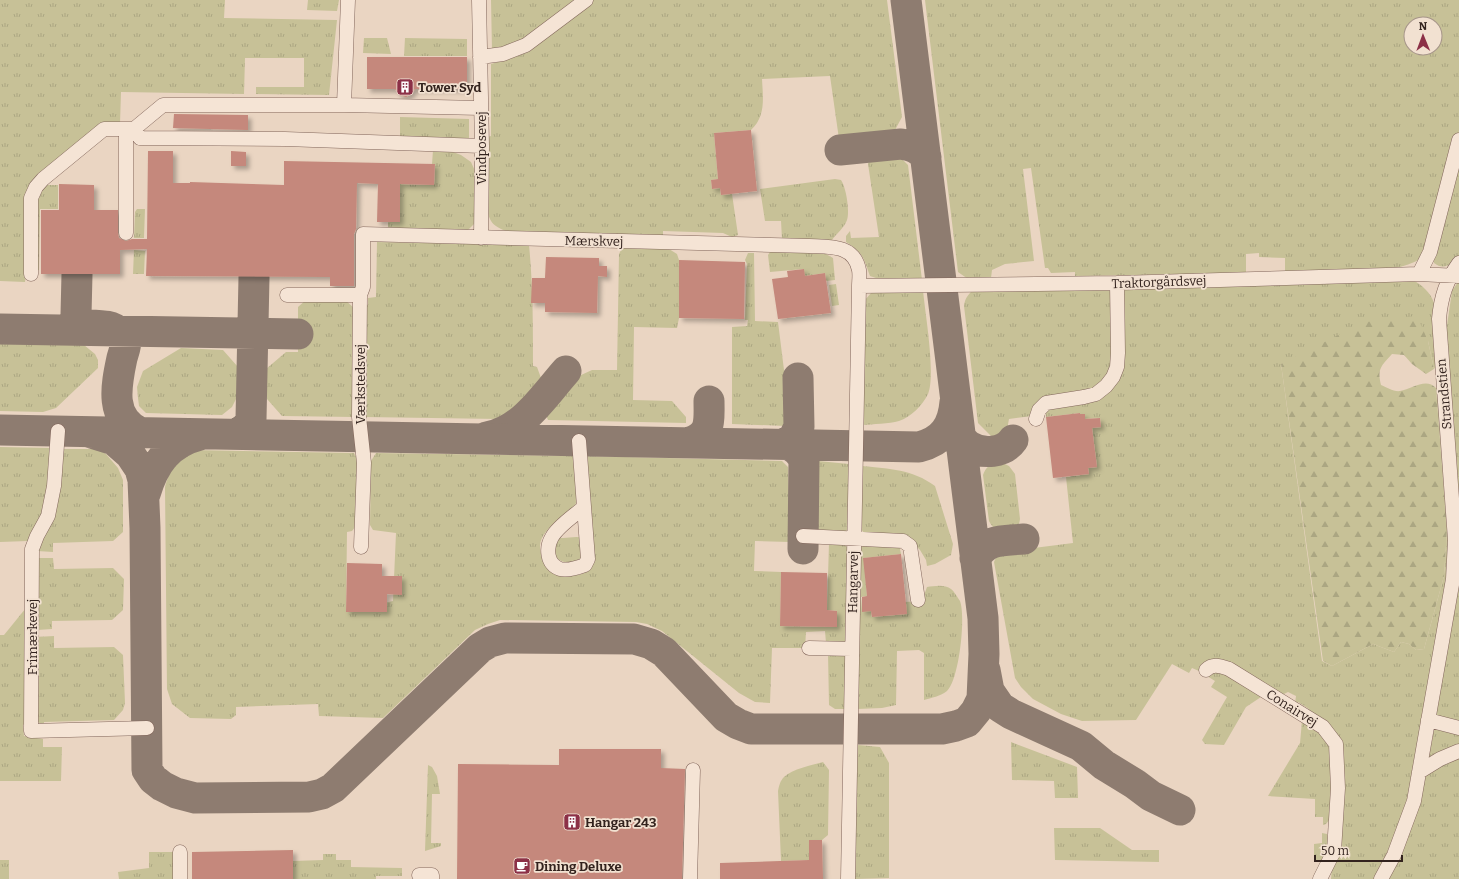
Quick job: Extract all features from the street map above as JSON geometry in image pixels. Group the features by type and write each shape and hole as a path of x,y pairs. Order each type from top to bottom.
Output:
{"lane":[{"path":"344,106 348,0"},
{"name":"Vindposevej","path":"479,0 482,108 481,238"},
{"path":"480,57 503,54 526,45 586,0"},
{"path":"31,274 32,198 36,187 43,179 104,129 130,129 163,105 482,108"},
{"path":"130,129 140,138 285,139 482,146"},
{"path":"126,233 130,129"},
{"path":"1419,274 1430,252 1459,140"},
{"name":"Mærskvej","path":"360,295 363,287 363,234 840,247 853,256 859,270 859,286"},
{"name":"Strandstien","path":"1381,879 1394,854 1414,801 1453,579 1455,540 1439,319 1440,303 1459,263"},
{"name":"Traktorgårdsvej","path":"859,286 1117,283 1419,274 1454,276"},
{"path":"1036,419 1039,410 1046,404 1096,394 1106,386 1113,377 1117,367 1118,353 1117,283"},
{"name":"Hangarvej","path":"848,879 859,286"},
{"path":"287,295 360,295"},
{"name":"Værkstedsvej","path":"360,295 359,417 364,463 361,547"},
{"name":"Frimærkevej","path":"58,431 54,486 48,516 32,549 31,731 147,728"},
{"path":"579,441 584,506"},
{"path":"803,536 903,541 910,546 918,600"},
{"path":"809,648 852,649"},
{"name":"Conairvej","path":"1206,670 1210,666 1216,665 1229,669 1323,727 1336,744 1338,788 1334,851 1320,879"},
{"path":"1428,720 1459,728"},
{"path":"1419,772 1440,759 1459,751"},
{"path":"690,879 692,770"},
{"path":"180,852 180,879"}],"green space":[{"path":"0,0 225,0 224,18 337,20 329,95 256,94 256,87 304,87 304,58 245,58 244,94 121,92 120,124 36,180 25,282 0,281"},
{"path":"308,0 339,0 337,11 307,10"},
{"path":"491,0 579,0 525,42 492,51"},
{"path":"593,0 887,0 902,117 895,130 884,135 839,139 830,76 762,79 763,100 761,113 756,125 751,130 714,133 718,179 711,180 712,189 720,188 721,195 732,194 738,235 732,237 723,233 663,231 663,237 508,232 493,224 487,209 487,137 491,136 491,64 517,56"},
{"path":"925,0 1459,0 1459,131 1427,252 1417,261 1396,268 1285,272 1285,258 1259,257 1259,253 1246,254 1246,273 1075,276 1075,272 1051,273 1048,268 1045,268 1031,168 1023,169 1034,261 1005,264 992,270 991,278 968,279 958,272"},
{"path":"364,38 387,38 391,54 363,53"},
{"path":"405,38 467,39 467,56 404,56"},
{"path":"400,117 469,119 469,139 400,139"},
{"path":"433,150 453,152 461,155 471,162 475,171 475,223 467,231 388,230 388,222 400,222 400,189 397,184 434,185 435,164 432,164"},
{"path":"882,151 898,155 908,165 922,280 876,278 870,276 860,253 846,242 846,236 850,231 851,238 879,237 868,164 873,156"},
{"path":"1459,157 1459,255 1451,264 1441,266 1434,263 1433,255"},
{"path":"835,179 841,180 843,183 848,205 848,216 844,225 832,240 782,239 781,221 765,221 760,189"},
{"path":"42,185 58,185 58,209 40,209 39,270 34,271 36,197"},
{"path":"137,209 145,209 144,238 134,238 135,212"},
{"path":"377,242 529,245 532,290 533,366 537,367 541,378 511,413 499,419 364,417 366,308 368,298 376,297"},
{"path":"622,248 669,249 677,254 679,260 679,318 677,328 634,327 633,400 672,401 686,417 686,423 548,420 545,413 579,376 592,370 617,370 619,254"},
{"path":"134,250 145,251 144,274 133,274"},
{"path":"773,251 824,253 833,258 835,280 826,281 825,273 805,276 803,269 770,272 768,255"},
{"path":"748,253 754,253 755,321 778,322 785,378 786,426 732,424 732,327 747,326 748,320 745,320 747,264 745,260"},
{"path":"1413,280 1426,290 1434,303 1436,366 1434,369 1428,341 1281,364 1322,661 1332,666 1373,644 1394,652 1401,642 1409,644 1416,650 1424,649 1444,576 1447,530 1436,388 1439,390 1449,534 1448,580 1411,786 1404,810 1386,856 1375,879 1331,879 1341,745 1307,712 1309,709 1298,702 1297,704 1295,703 1296,696 1288,692 1280,696 1230,666 1203,666 1199,671 1192,668 1189,673 1172,664 1136,720 1082,721 1061,714 1033,699 1021,687 1015,678 994,562 997,555 1002,552 1073,543 1066,477 1089,474 1088,468 1097,467 1092,428 1101,427 1100,418 1085,419 1084,414 1080,413 1046,417 1046,412 1042,412 1112,384 1123,289"},
{"path":"1458,282 1459,512 1446,332 1452,291"},
{"path":"836,284 839,305 832,306 829,285"},
{"path":"1113,287 1112,368 1096,388 1032,416 1009,419 1007,430 999,438 994,439 978,423 964,306 965,300 968,296 975,288"},
{"path":"923,290 928,328 931,373 928,394 923,403 908,417 891,423 862,425 865,300 871,293"},
{"path":"307,299 344,299 354,308 353,417 282,416 267,399 266,369 286,352 298,352 298,307"},
{"path":"1417,316 1428,341 1434,369 1426,374 1412,364 1404,355 1392,354 1381,368 1379,375 1381,385 1395,391 1405,390 1423,384 1432,385 1436,388 1447,530 1444,576 1424,649 1416,650 1409,644 1401,642 1394,652 1373,644 1332,666 1323,661 1281,364 1364,322"},
{"path":"0,343 84,345 95,354 98,360 98,368 56,408 43,412 0,411"},
{"path":"181,348 223,350 238,367 236,399 232,407 222,415 146,413 139,406 137,387 143,371"},
{"path":"0,447 52,448 44,515 28,541 0,542"},
{"path":"61,449 98,449 106,454 118,468 123,480 123,532 113,541 53,543 53,552 37,551"},
{"path":"191,450 354,453 358,461 356,526 352,531 347,532 346,612 393,601 396,533 373,530 370,525 371,461 376,453 574,456 578,488 577,501 573,507 548,529 541,541 540,547 541,555 549,567 562,574 568,575 582,574 592,566 586,456 782,461 788,467 790,542 755,541 754,571 781,572 780,626 837,627 837,611 827,610 829,543 842,543 847,547 845,644 826,643 825,631 806,632 805,648 772,648 770,703 755,702 739,693 662,631 647,624 636,622 500,620 475,630 383,718 319,716 318,704 236,707 236,715 231,719 190,718 172,704 167,689 165,487 174,466"},
{"path":"818,461 849,464 847,530 841,534 817,533"},
{"path":"997,463 1003,463 1009,466 1015,474 1020,519 1015,529 1006,533 997,530 989,521 983,475 988,467"},
{"path":"862,466 891,469 909,473 926,480 935,486 953,544 951,555 935,564 927,566 926,560 920,550 912,542 864,533 861,529"},
{"path":"556,537 583,538 581,558 570,563 557,559 554,550"},
{"path":"869,543 899,544 901,554 864,558 867,596 861,597 862,611 871,611 872,617 906,614 905,602 922,601 927,587 933,586 949,587 960,601 962,609 962,634 955,675 947,691 936,697 924,700 924,653 919,650 897,651 896,705 882,708 857,709 861,547"},
{"path":"37,558 53,558 54,569 113,568 124,579 123,610 112,620 52,621 52,629 37,630"},
{"path":"1459,587 1459,879 1386,879 1421,792 1432,741 1443,670"},
{"path":"30,603 27,722 23,725 24,736 43,739 43,747 62,747 61,781 0,781 0,635 4,635"},
{"path":"54,636 54,648 114,647 123,655 125,703 123,710 114,720 44,722 44,727 36,720 36,637"},
{"path":"828,653 846,656 845,709 835,709 829,705"},
{"path":"1219,670 1261,697 1246,707 1224,745 1205,744 1202,740 1227,697 1211,687 1215,681 1207,676"},
{"path":"1302,721 1323,733 1332,752 1330,819 1323,825 1323,817 1315,817 1315,799 1268,796 1300,743"},
{"path":"1011,742 1077,767 1078,798 1055,798 1054,781 1012,780"},
{"path":"858,745 880,747 889,763 889,878 855,879"},
{"path":"823,762 829,770 828,835 822,840 809,840 809,860 781,861 778,791 781,782 784,777 792,772"},
{"path":"428,765 432,767 437,776 440,794 432,794 431,843 441,843 441,846 425,851"},
{"path":"1054,828 1100,828 1132,850 1159,850 1159,862 1055,860"},
{"path":"1322,833 1327,834 1330,852 1322,860 1314,860 1314,844 1322,843"},
{"path":"149,852 173,852 173,879 119,879 118,872 149,868"},
{"path":"323,854 336,854 336,860 351,860 351,867 402,868 402,876 376,876 376,879 293,879 293,861 323,860"},
{"path":"0,860 9,860 9,879 0,879"}],"building":[{"path":"367,57 467,57 467,89 415,89 406,97 399,95 395,89 367,89"},
{"path":"174,114 248,115 248,130 173,128"},
{"path":"751,130 757,191 721,195 720,188 712,189 711,180 718,179 714,133"},
{"path":"148,151 173,151 173,183 190,182 284,185 284,161 435,164 434,185 400,184 400,222 377,222 378,184 357,183 356,229 354,234 354,286 330,286 330,277 146,276 147,249 120,250 120,274 41,274 41,210 59,210 59,184 94,185 94,210 118,210 119,238 126,241 132,239 147,239"},
{"path":"231,151 246,152 246,166 231,166"},
{"path":"546,257 599,258 599,266 607,266 607,277 598,276 597,313 545,312 545,303 531,303 532,278 545,278"},
{"path":"679,260 745,262 744,319 679,318"},
{"path":"804,269 805,276 825,273 831,313 778,319 772,279 788,277 787,271"},
{"path":"1080,413 1085,414 1085,419 1100,418 1101,427 1092,428 1097,467 1088,468 1089,474 1053,478 1046,417"},
{"path":"901,554 907,614 872,617 871,611 862,612 862,597 867,596 863,558"},
{"path":"347,563 382,564 382,576 402,576 402,595 387,594 387,612 346,612"},
{"path":"781,572 827,573 827,610 837,611 837,627 780,626"},
{"name":"Hangar 243","path":"559,749 661,749 661,768 685,769 682,879 457,879 458,764 559,765"},
{"path":"809,840 822,840 823,879 720,879 720,863 809,860"},
{"path":"293,850 293,879 192,879 192,852"}],"taxiway":[{"path":"88,432 114,440 130,454 140,469 143,480 145,528 147,770 153,779 162,786 176,793 195,798 309,797 322,794 333,788 480,648 490,642 505,638 634,639 651,644 664,652 726,717 751,729 942,729 967,722 976,711 982,699 984,654 983,618 906,0"},
{"path":"840,150 901,144 921,151 926,157"},
{"path":"77,274 76,315 80,322 87,325 111,327 125,337 126,340 118,380 117,401 119,410 124,419 131,427 141,433"},
{"path":"237,434 247,427 251,419 254,277"},
{"path":"0,329 298,334"},
{"path":"487,437 500,433 522,420 566,371"},
{"path":"783,444 793,439 799,427 798,378"},
{"path":"690,442 697,439 706,431 709,420 709,401"},
{"path":"0,430 919,447 934,441 945,431 952,418 955,402"},
{"path":"145,494 153,473 164,456 179,443 200,435"},
{"path":"960,438 968,445 981,451 999,450 1004,448 1013,440"},
{"path":"787,444 797,450 804,460 803,549"},
{"path":"975,558 985,547 990,544 1002,541 1024,539"},
{"path":"985,670 989,691 1000,707 1011,714 1081,746 1104,765 1135,784 1151,796 1180,810"}],"place":[{"name":"Tower Syd","path":"405,87"},
{"name":"Hangar 243","path":"572,822"},
{"name":"Dining Deluxe","path":"522,866"}]}
